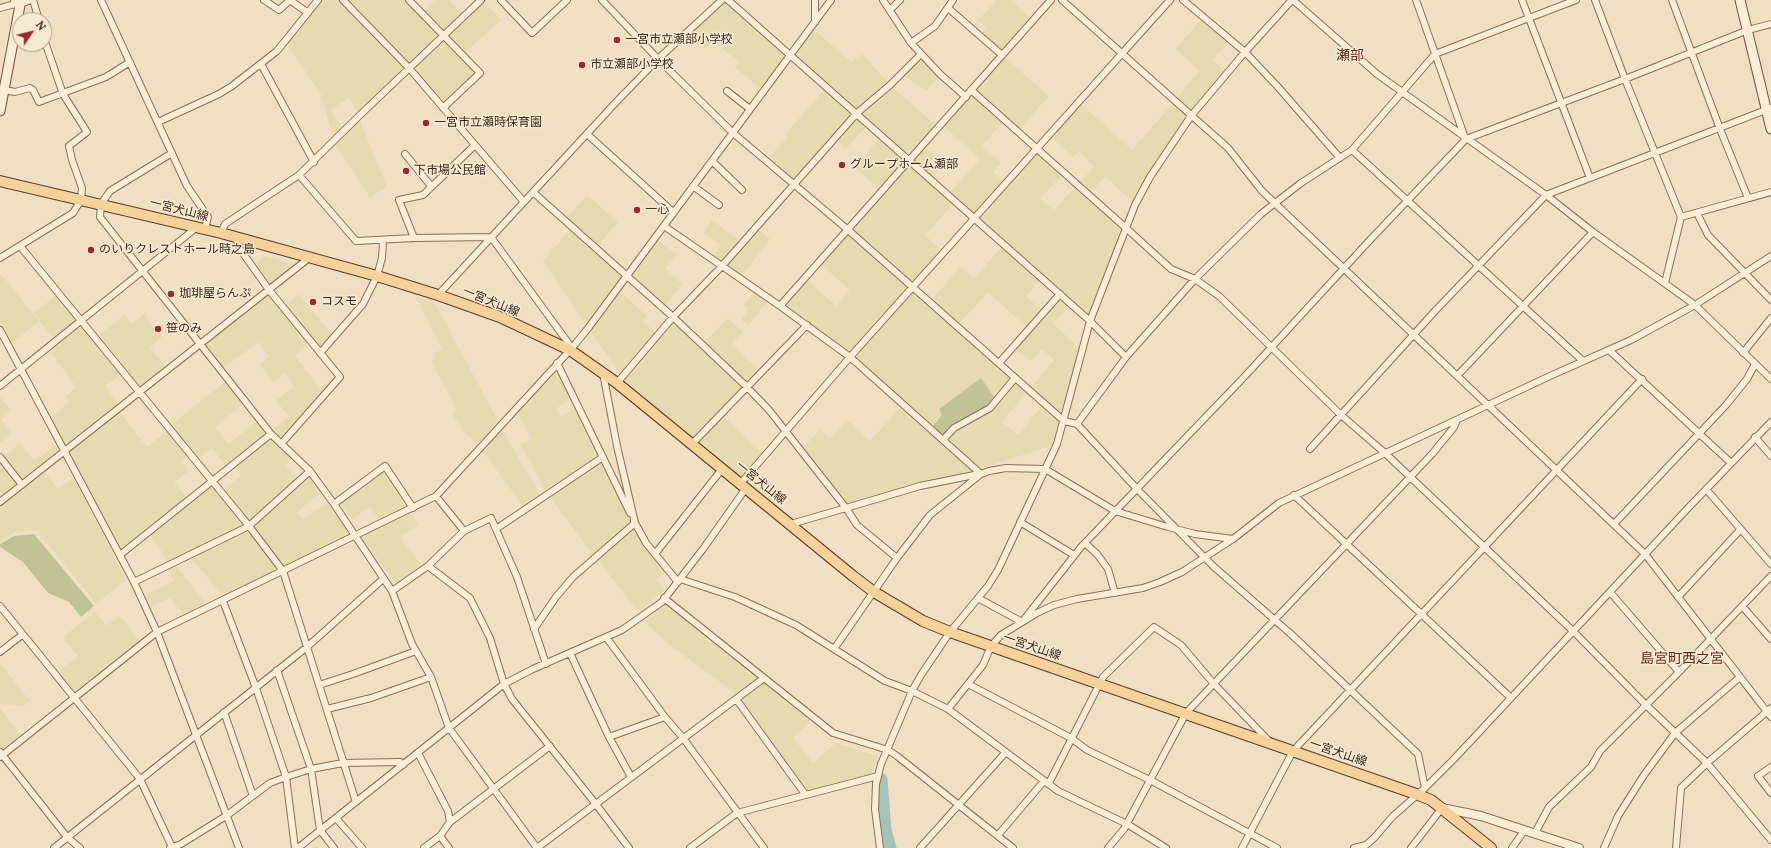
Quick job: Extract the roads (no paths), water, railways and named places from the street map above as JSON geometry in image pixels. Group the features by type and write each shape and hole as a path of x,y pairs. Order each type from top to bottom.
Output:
{"main road":[{"path":"1740,0 1768,109 1771,128"},
{"path":"0,111 18,2"},
{"name":"一宮犬山線","path":"0,181 221,233 377,276 438,295 500,318 571,349 617,383 874,592 918,618 950,632 1272,743 1431,800 1491,848"}],"street":[{"path":"0,8 18,2 32,0 36,12"},
{"path":"0,386 142,272 201,228 208,217 187,186 101,0"},
{"path":"264,0 279,10 290,0 308,13"},
{"path":"158,122 219,94 261,64 277,51 318,0"},
{"path":"343,0 409,68 524,202"},
{"path":"409,0 480,74 443,108"},
{"path":"221,233 225,224 299,175 314,162 360,115 481,0"},
{"path":"501,0 532,33 567,0"},
{"path":"602,0 658,59 733,133 795,183 1064,421 1077,424 1137,489 1205,558 1351,690 1418,754 1425,788"},
{"path":"607,5 612,0"},
{"path":"438,295 658,59 722,0"},
{"path":"728,0 791,54 1060,294 1126,357"},
{"path":"815,0 815,22"},
{"path":"80,848 68,837 1,755 157,632 436,496 571,349 831,0"},
{"path":"884,0 911,43 940,74 966,97"},
{"path":"890,10 900,0"},
{"path":"911,43 935,26 954,0"},
{"path":"780,306 1051,0"},
{"path":"1062,0 1228,148 1262,190 1275,203 1645,554 1712,638 1740,677 1770,712 1707,763 1682,788 1676,848"},
{"path":"223,601 256,688 286,777 296,848 336,818 504,684 622,630 645,615 664,598 679,581 743,485 785,432 850,357 1170,0"},
{"path":"1183,0 1245,52 1340,158"},
{"path":"880,848 875,809 878,776 881,764 912,691 950,632 978,598 998,570 1057,444 1090,321 1135,205 1150,177 1191,116 1245,52 1292,0 1377,74 1546,195 1593,232 1695,305 1771,379"},
{"path":"1416,0 1466,139"},
{"path":"1522,0 1590,178"},
{"path":"1077,424 1126,357 1196,279 1239,235 1275,203 1301,183 1352,150 1435,54 1576,0"},
{"path":"1596,0 1625,79 1681,217 1665,283"},
{"path":"1672,0 1720,129 1748,198"},
{"path":"948,8 1002,55"},
{"path":"1022,622 1085,543 1466,139 1625,79 1748,30 1771,24"},
{"path":"0,258 73,213 81,200 82,188 72,160 69,146 87,132 62,94 48,52"},
{"path":"617,383 673,317 722,266 857,113 890,85 921,54"},
{"path":"4,90 15,92 30,88 33,90 39,102 106,77 130,62"},
{"path":"261,64 314,162"},
{"path":"971,90 1038,148 1171,269 1196,279 1219,296 1270,347 1386,454 1573,631 1646,705 1707,763 1771,840"},
{"path":"727,91 750,109"},
{"path":"1310,449 1414,335 1546,195 1720,129 1768,109"},
{"path":"587,134 673,212"},
{"path":"414,238 399,200 423,195 475,145"},
{"path":"1352,150 1478,267 1583,361"},
{"path":"172,153 110,191 101,204 100,217 271,434 310,471 334,504 392,591 416,651 431,677 449,728 537,848 764,678"},
{"path":"405,154 431,186"},
{"path":"712,161 742,190"},
{"path":"299,175 356,241 383,241 414,238 491,237"},
{"path":"693,186 719,205"},
{"path":"533,192 673,317 770,410 785,432 846,508 857,525 897,558"},
{"path":"1681,217 1771,192"},
{"path":"1697,212 1708,235 1771,300"},
{"path":"664,226 807,325 850,357 981,474"},
{"path":"1457,376 1521,306 1593,232"},
{"path":"491,237 571,349"},
{"path":"236,238 240,249 269,290 340,377 281,444"},
{"path":"320,353 363,304 377,276 382,258 383,241"},
{"path":"20,246 139,391 283,571 356,802"},
{"path":"948,709 983,665 991,646 1001,636 1022,622 1054,605 1143,588 1160,582 1205,558 1233,539 1279,503 1631,340 1695,305 1771,256"},
{"path":"0,502 309,258"},
{"path":"999,363 1060,294"},
{"path":"1744,353 1771,318"},
{"path":"692,444 807,325"},
{"path":"0,330 134,582 157,632 239,848"},
{"path":"1609,350 1731,462"},
{"path":"557,363 646,543 679,581 735,598 796,625 886,682 912,691 948,709 1065,795 1127,824 1166,848"},
{"path":"1614,524 1726,406 1747,379 1755,364"},
{"path":"603,373 617,446 635,523"},
{"path":"943,440 954,428 990,408 1015,378"},
{"path":"1242,848 1293,751 1486,548 1642,379"},
{"path":"1108,848 1127,824 1186,713 1410,477 1454,427 1457,420"},
{"path":"1354,848 1367,847 1393,816 1416,794 1425,788 1731,462 1771,422"},
{"path":"120,555 271,434"},
{"path":"1756,437 1771,456"},
{"path":"0,457 22,484"},
{"path":"496,529 603,457"},
{"path":"334,504 385,466 413,508"},
{"path":"791,524 920,486 1006,468 1045,469 1115,511 1177,529 1233,539"},
{"path":"656,554 722,469"},
{"path":"134,582 248,526 310,471"},
{"path":"834,649 897,558 930,515 981,474"},
{"path":"1706,489 1771,564"},
{"path":"1294,495 1345,545 1510,697"},
{"path":"436,496 464,532"},
{"path":"392,591 428,566 464,532 490,518 517,577 546,664"},
{"path":"1020,522 1074,555"},
{"path":"534,629 556,597 573,577 635,523"},
{"path":"1678,597 1740,530"},
{"path":"1085,543 1097,554 1108,569 1115,593"},
{"path":"428,566 470,598 490,638 504,684 512,699 596,803 629,848"},
{"path":"1535,834 1549,807 1591,767 1600,751 1679,672 1771,576"},
{"path":"54,848 196,733 307,647 384,579"},
{"path":"1610,592 1679,672"},
{"path":"664,598 833,733 888,750 898,756 1014,848"},
{"path":"978,598 1022,622"},
{"path":"0,606 140,779 171,847 181,844 226,816 270,783 286,777 311,769 343,762 400,762 403,765"},
{"path":"1742,606 1771,640"},
{"path":"998,835 1047,782 1103,677 1114,664 1154,627 1181,645 1214,684 1272,743"},
{"path":"0,652 22,635"},
{"path":"606,637 764,848"},
{"path":"319,684 353,674 416,651"},
{"path":"570,653 609,737 631,777"},
{"path":"277,670 311,769 320,830 334,848"},
{"path":"327,709 371,698 431,677"},
{"path":"1604,848 1618,816 1644,775 1675,732 1740,677"},
{"path":"968,684 1071,738 1087,750 1150,780 1277,848"},
{"path":"736,699 805,794"},
{"path":"224,712 253,796"},
{"path":"609,737 665,717"},
{"path":"424,848 440,836 450,822 550,746"},
{"path":"920,848 1006,752"},
{"path":"418,753 448,811 450,822"},
{"path":"1771,767 1758,776 1771,793"},
{"path":"690,848 737,813 878,776"},
{"path":"1411,848 1442,808 1481,816 1579,848"},
{"path":"336,818 362,848"},
{"path":"1512,848 1524,831"},
{"path":"440,836 449,848"}],"waterway":[{"path":"880,780 884,830 889,848"}],"place":[{"name":"一宮市立瀬部小学校","path":"617,40"},
{"name":"市立瀬部小学校","path":"582,65"},
{"name":"一宮市立瀬時保育園","path":"426,123"},
{"name":"グループホーム瀬部","path":"842,165"},
{"name":"下市場公民館","path":"406,171"},
{"name":"一心","path":"637,210"},
{"name":"のいりクレストホール時之島","path":"91,250"},
{"name":"珈琲屋らんぷ","path":"171,294"},
{"name":"コスモ","path":"313,302"},
{"name":"笹のみ","path":"158,329"}],"district":[{"name":"瀬部","path":"1350,56"},
{"name":"島宮町西之宮","path":"1682,659"}]}
